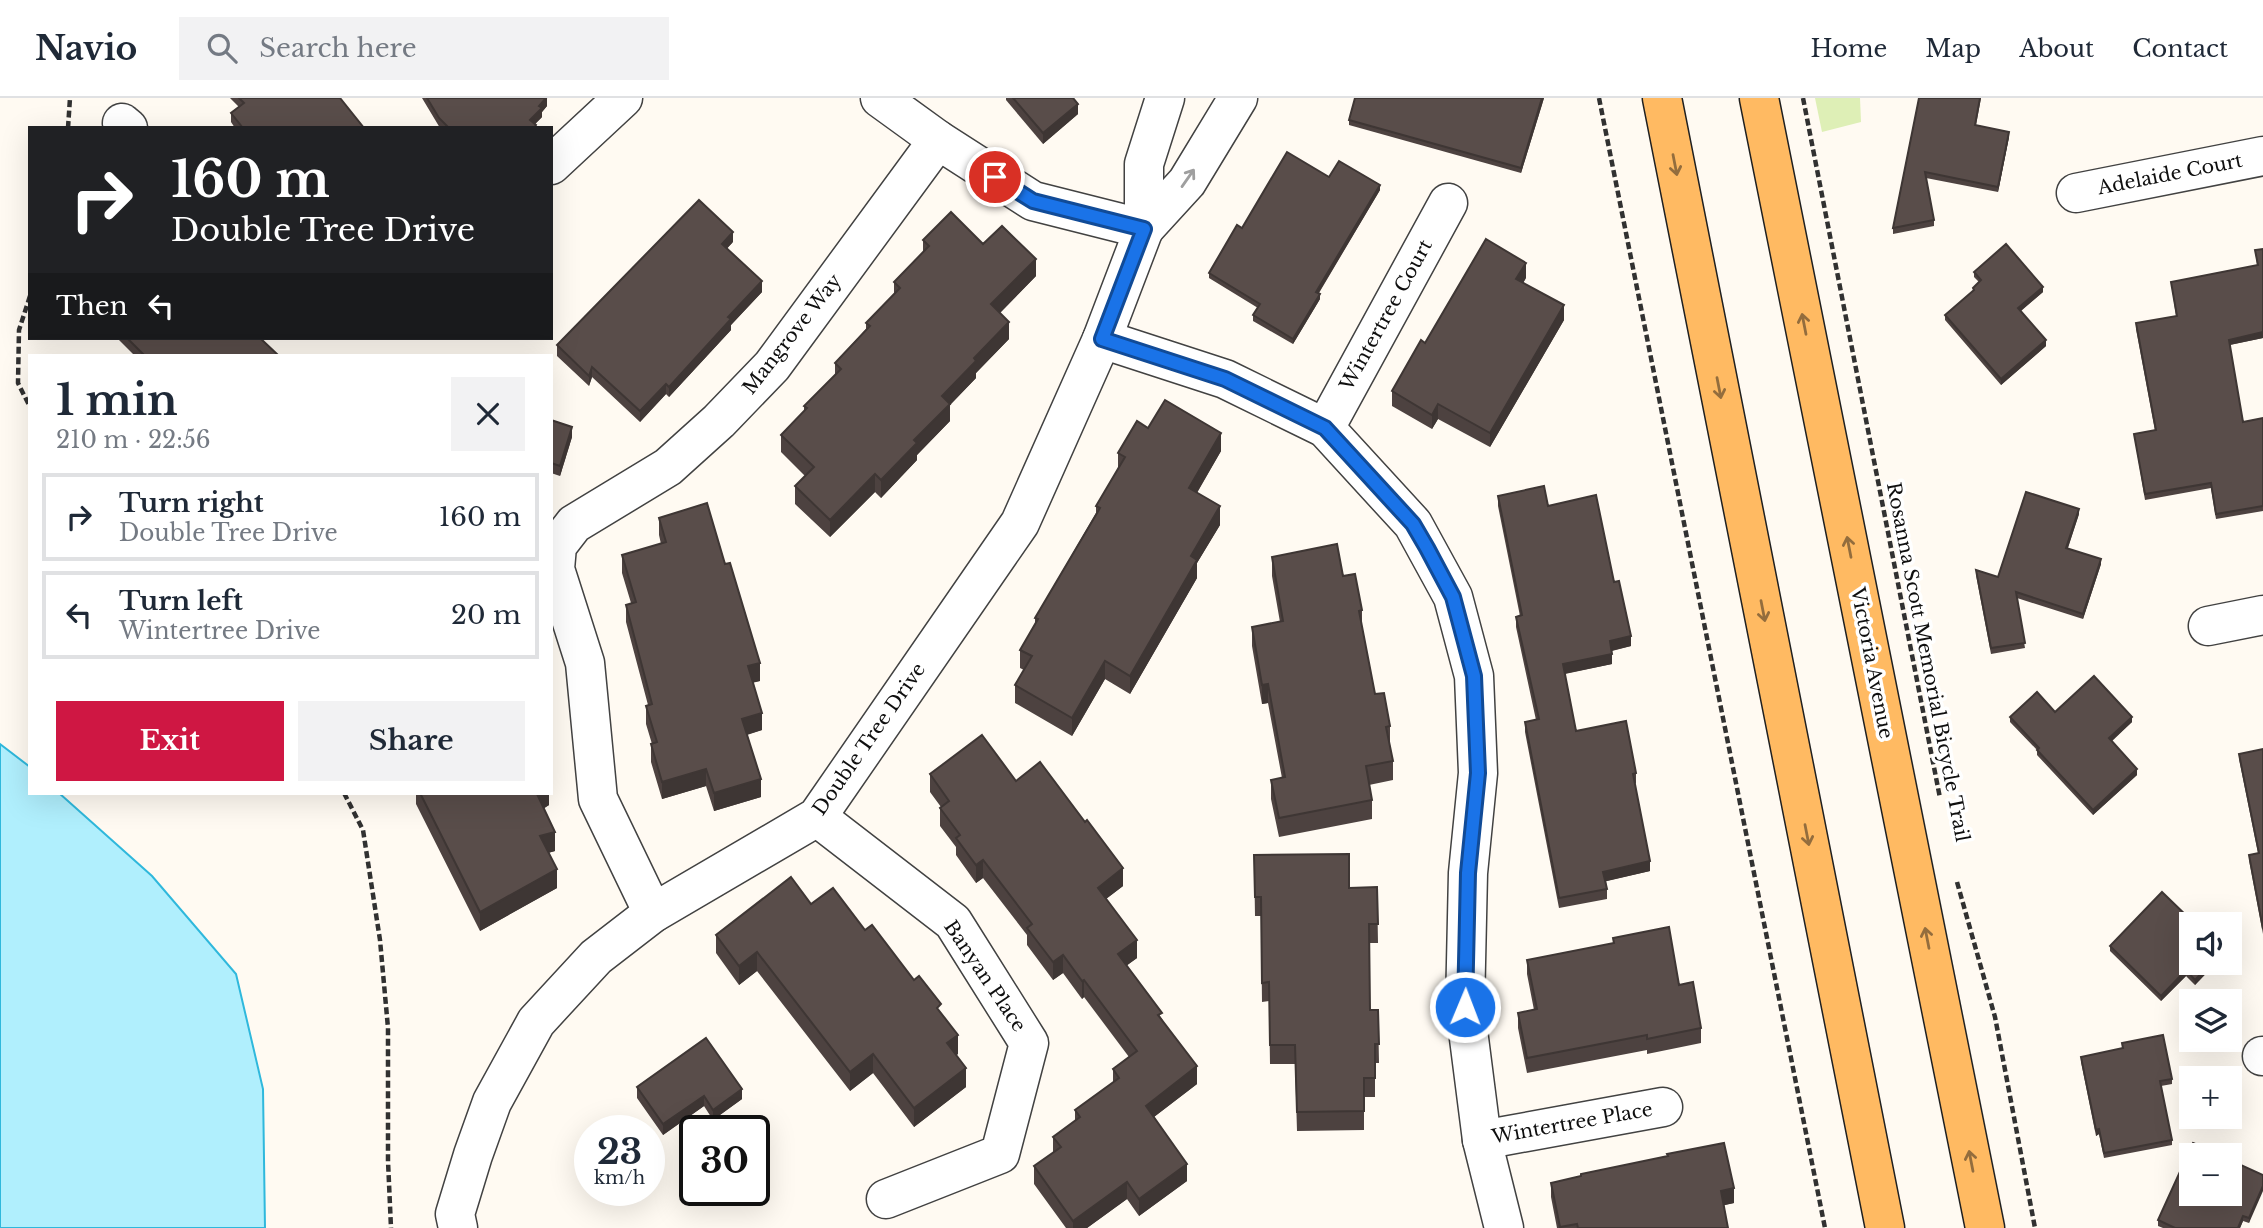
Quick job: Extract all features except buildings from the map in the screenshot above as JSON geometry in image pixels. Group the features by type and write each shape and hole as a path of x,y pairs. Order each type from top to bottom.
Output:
{"main road":[{"path":"1662,98 1885,1228"},
{"name":"Victoria Avenue","path":"1759,98 1985,1228"}],"street":[{"path":"553,163 622,98"},
{"path":"880,98 938,140 1033,201 1144,229"},
{"name":"Double Tree Drive","path":"458,1228 455,1214 492,1102 536,1022 596,957 653,913 817,817 1020,523 1102,339 1144,229 1144,164 1165,98"},
{"name":"Double Tree Drive","path":"1144,229 1187,182 1238,98"},
{"name":"Mangrove Way","path":"653,913 598,799 585,663 555,569 557,546 574,524 668,467 719,421 772,366 938,140"},
{"name":"Adelaide Court","path":"2076,193 2263,156"},
{"name":"Wintertree Court","path":"1325,428 1448,203"},
{"path":"1102,339 1225,379 1325,428 1413,524 1453,597 1474,676 1478,773 1468,873 1465,1007 1482,1140 1503,1228"},
{"path":"2208,626 2263,615"},
{"name":"Banyan Place","path":"817,817 953,922 1029,1043 1000,1154 886,1199"},
{"name":"Wintertree Place","path":"1482,1140 1663,1107"}],"path":[{"path":"68,126 69,98"},
{"path":"1599,98 1825,1228"},
{"name":"Rosanna Scott Memorial Bicycle Trail","path":"1803,98 1941,803"},
{"path":"28,302 19,330 18,383 28,404"},
{"path":"345,795 363,830 380,940 388,1028 387,1161 391,1228"},
{"name":"Rosanna Scott Memorial Bicycle Trail","path":"1955,870 1995,1017 2035,1228"}],"green space":[{"path":"1815,98 1860,98 1861,122 1822,132"}],"water":[{"path":"0,744 28,765 28,795 61,795 152,876 236,974 263,1089 265,1228 0,1228"}],"route":[{"path":"995,177 1033,201 1144,229 1102,339 1225,379 1325,428 1413,524 1453,597 1474,676 1478,773 1468,873 1465,1007"}]}
